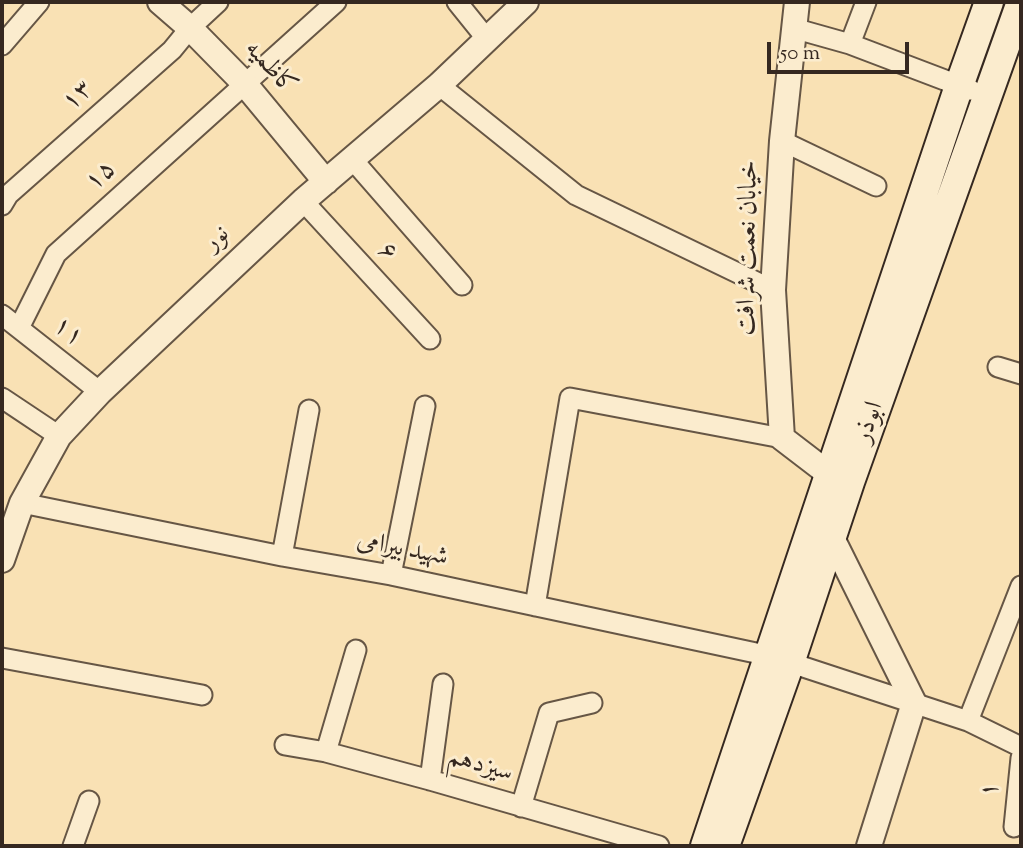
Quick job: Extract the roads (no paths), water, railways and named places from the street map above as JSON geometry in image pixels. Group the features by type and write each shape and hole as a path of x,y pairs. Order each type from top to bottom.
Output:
{"main road":[{"name":"ابوذر","path":"725,846 780,659 839,478 959,86 989,2"},
{"name":"ابوذر","path":"705,846 832,538 839,478 1021,2"}],"street":[{"path":"2,45 39,2"},
{"name":"کاظمیه","path":"160,2 190,28 244,83 326,182"},
{"name":"۱۳","path":"2,205 8,195 172,50 190,28 218,2"},
{"name":"۱۵","path":"19,328 56,254 336,2"},
{"path":"457,2 486,38"},
{"name":"نور","path":"2,560 22,503 59,436 100,392 303,201 439,85 526,2"},
{"name":"خیابان نعمت شرافت","path":"782,438 774,290 782,141 797,2"},
{"path":"850,44 866,2"},
{"path":"793,28 850,44 987,95"},
{"path":"439,85 576,195 774,290"},
{"path":"782,141 876,186"},
{"path":"352,159 462,285"},
{"name":"۶","path":"303,201 430,339"},
{"name":"۱۱","path":"2,315 100,392"},
{"path":"998,366 1021,374"},
{"path":"2,398 59,436"},
{"path":"535,606 570,398 782,438 839,478"},
{"path":"391,575 425,406"},
{"path":"282,555 309,410"},
{"name":"شهید بیرامی","path":"22,503 391,575 780,659 968,721 1021,747"},
{"path":"832,538 914,703 869,846"},
{"path":"968,721 1021,586"},
{"path":"326,752 356,650"},
{"path":"2,658 202,695"},
{"path":"430,780 443,684"},
{"path":"522,807 549,713 592,703"},
{"name":"سیزدهم","path":"285,745 326,752 430,780 659,846"},
{"name":"۱","path":"1014,827 1021,758"},
{"path":"73,846 89,801"}]}
